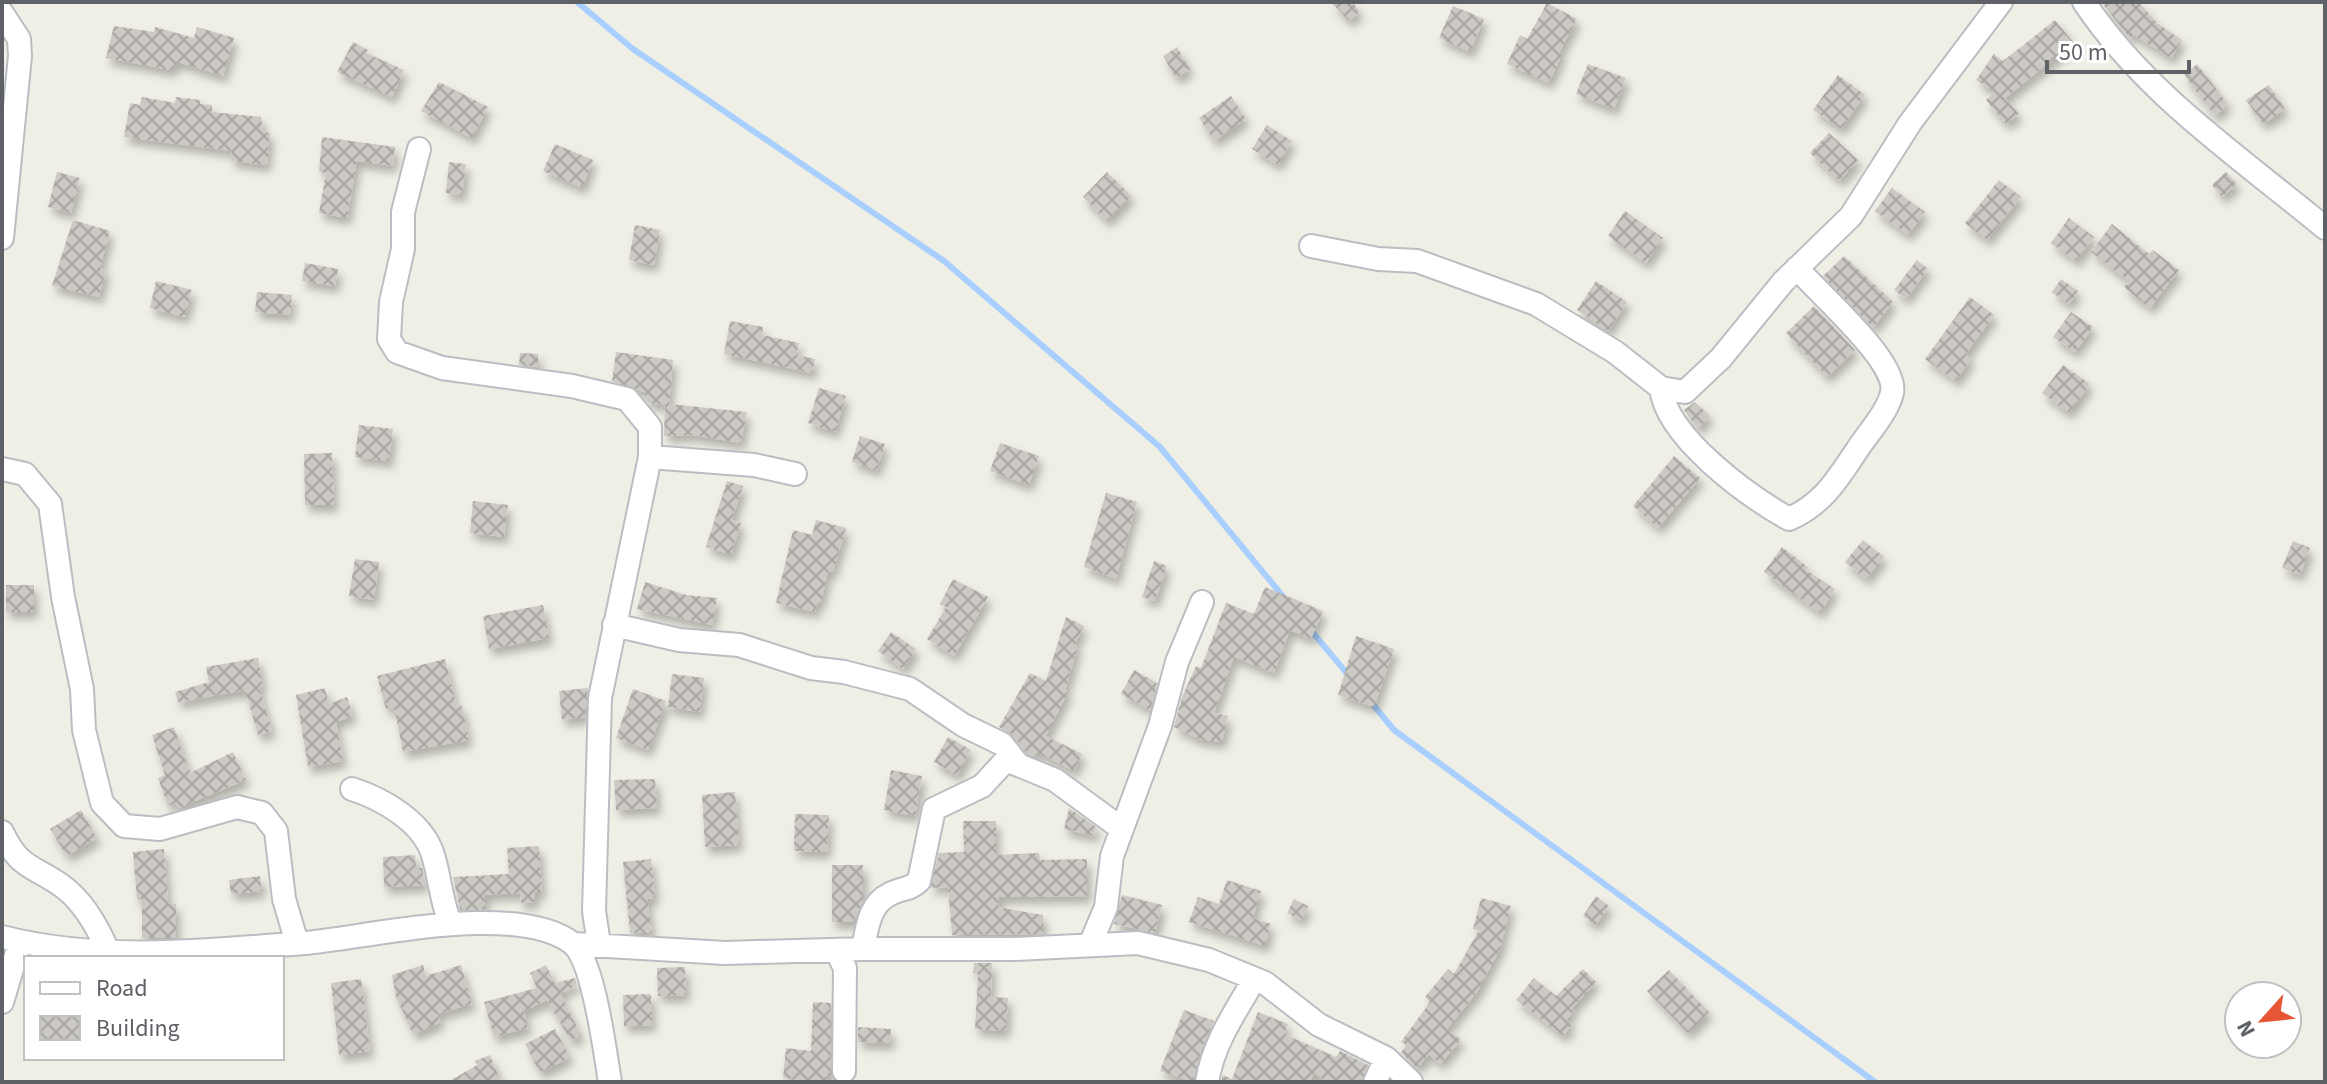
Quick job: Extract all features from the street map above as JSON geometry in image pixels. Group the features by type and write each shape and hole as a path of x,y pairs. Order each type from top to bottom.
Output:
{"street":[{"path":"1311,246 1378,259 1417,261 1536,304 1615,352 1661,388 1685,392 1721,358 1797,268 1851,216 1918,112 2001,2"},
{"path":"2084,2 2107,37 2165,96 2325,228"},
{"path":"2,13 19,39 20,56 2,238"},
{"path":"419,149 403,212 403,249 391,302 389,339 397,352 442,368 572,386 627,399 650,427 650,457 600,698 594,911 599,944"},
{"path":"1661,388 1662,401 1673,421 1753,499 1789,519 1812,509 1835,483 1882,412 1892,393 1892,378 1881,357 1797,268"},
{"path":"650,457 754,465 795,474"},
{"path":"2,469 25,474 50,504 82,689 84,730 102,803 124,826 160,829 237,807 262,813 276,831 284,899 297,943"},
{"path":"1090,945 1102,921 1112,856 1160,726 1177,662 1202,602"},
{"path":"614,625 679,640 739,645 811,668 844,672 910,689 963,725 1002,744 1017,763"},
{"path":"863,949 870,914 881,900 912,888 919,881 934,809 982,786 1006,760 1055,780 1122,829"},
{"path":"352,789 399,811 419,832 433,853 441,899 450,923"},
{"path":"2,832 23,866 66,889 97,925 107,949"},
{"path":"2,1002 11,939 47,948 140,952 297,943 450,923 538,927 574,944 725,953 1014,949 1138,943 1221,964 1265,983 1319,1025 1386,1058 1411,1082"},
{"path":"574,944 595,998 610,1082"},
{"path":"836,950 845,968 844,1071"},
{"path":"1207,1082 1210,1063 1225,1029 1254,980"},
{"path":"1375,1082 1386,1058"}],"building":[{"path":"1331,2 1352,2 1360,11 1349,21"},
{"path":"2101,2 2139,2 2157,23 2182,40 2171,58 2134,35 2130,38"},
{"path":"1547,3 1577,19 1559,53 1562,54 1549,83 1507,64 1520,35 1527,39"},
{"path":"1453,6 1484,19 1470,52 1439,38"},
{"path":"2055,20 2074,43 2005,98 2019,114 2006,124 1986,100 1995,92 1976,80 1994,54 2003,61"},
{"path":"114,26 154,32 155,27 194,38 197,27 234,38 223,76 178,62 171,70 106,58"},
{"path":"353,42 368,50 366,53 404,70 392,97 337,72"},
{"path":"1177,47 1190,69 1176,78 1163,56"},
{"path":"1588,64 1626,78 1614,109 1576,94"},
{"path":"2197,64 2228,104 2215,116 2184,75"},
{"path":"1838,75 1865,95 1841,129 1813,110"},
{"path":"439,82 488,107 472,138 421,111"},
{"path":"2269,85 2285,109 2263,124 2246,100"},
{"path":"1231,96 1246,119 1214,141 1199,118"},
{"path":"142,97 175,103 176,97 200,100 200,104 212,105 212,112 261,117 263,132 270,133 267,165 231,161 232,151 124,137 130,103 140,105"},
{"path":"1267,125 1292,141 1278,165 1252,149"},
{"path":"1829,133 1858,160 1839,181 1810,153"},
{"path":"322,137 395,147 393,166 357,161 347,218 319,213 326,173 319,172"},
{"path":"555,144 593,160 582,188 543,171"},
{"path":"449,162 466,164 462,195 446,193"},
{"path":"57,172 80,178 71,213 48,207"},
{"path":"1107,172 1131,196 1107,221 1083,197"},
{"path":"2226,172 2237,184 2222,197 2212,185"},
{"path":"1999,180 2021,197 1987,240 1965,223"},
{"path":"1892,188 1925,212 1908,235 1875,211"},
{"path":"1625,211 1663,238 1646,263 1608,236"},
{"path":"2069,218 2094,237 2076,261 2051,243"},
{"path":"73,220 110,231 100,268 106,270 99,297 52,286"},
{"path":"2112,224 2149,254 2153,250 2179,270 2150,308 2124,287 2129,281 2091,252"},
{"path":"635,225 660,230 654,265 629,260"},
{"path":"1844,256 1893,302 1873,328 1823,276"},
{"path":"1917,260 1928,269 1906,299 1894,290"},
{"path":"305,263 338,269 335,286 302,281"},
{"path":"2061,279 2078,291 2069,304 2052,292"},
{"path":"156,281 192,290 185,317 150,308"},
{"path":"1596,281 1627,302 1608,331 1577,310"},
{"path":"257,292 292,295 290,315 255,312"},
{"path":"1970,297 1994,315 1965,355 1971,359 1956,381 1925,359"},
{"path":"1814,306 1855,350 1827,377 1786,333"},
{"path":"2071,312 2093,327 2075,352 2053,337"},
{"path":"730,321 763,327 762,335 799,343 796,355 815,359 812,373 724,354"},
{"path":"616,352 673,360 669,404 747,412 741,443 693,435 664,436 665,405 648,403 644,392 612,381"},
{"path":"520,353 538,354 538,367 519,365"},
{"path":"2063,365 2090,384 2069,413 2042,393"},
{"path":"819,388 846,396 835,432 808,423"},
{"path":"1695,402 1710,416 1698,429 1684,410"},
{"path":"359,425 393,429 389,461 355,457"},
{"path":"860,436 885,444 877,470 852,462"},
{"path":"1000,443 1039,456 1029,485 990,471"},
{"path":"332,453 334,505 305,505 304,454"},
{"path":"1674,456 1700,478 1658,528 1633,506"},
{"path":"727,481 743,486 732,520 741,523 731,555 706,547"},
{"path":"1106,493 1137,502 1116,579 1084,567"},
{"path":"473,501 508,505 504,537 470,533"},
{"path":"816,520 846,528 833,572 828,571 821,603 817,602 815,612 776,603 793,530 812,535"},
{"path":"1863,540 1884,557 1866,579 1845,562"},
{"path":"2293,541 2310,548 2300,575 2282,568"},
{"path":"1782,547 1809,568 1806,570 1835,589 1820,613 1764,572"},
{"path":"355,559 379,562 374,600 349,596"},
{"path":"1154,561 1167,566 1155,601 1142,597"},
{"path":"953,579 988,597 954,656 927,639 946,607 940,604"},
{"path":"645,582 686,595 717,598 712,625 637,609"},
{"path":"6,585 34,585 34,612 6,612"},
{"path":"1265,587 1323,611 1311,639 1290,630 1274,673 1234,657 1214,713 1228,716 1222,742 1199,739 1174,727 1182,697 1196,666 1201,668 1226,603 1254,614"},
{"path":"543,605 549,638 489,649 483,616"},
{"path":"1066,617 1084,626 1074,645 1078,646 1065,691 1068,692 1046,736 1082,754 1074,771 1036,752 1034,756 1027,754 1013,735 999,727 1030,673 1046,681"},
{"path":"891,632 916,649 903,669 878,651"},
{"path":"1356,636 1394,649 1374,707 1338,695"},
{"path":"258,658 263,687 259,687 272,731 258,735 245,690 178,702 175,692 209,682 206,667"},
{"path":"445,659 457,707 462,706 469,740 403,752 394,707 386,709 377,676"},
{"path":"1134,670 1157,683 1150,710 1121,694"},
{"path":"672,674 704,678 700,712 668,707"},
{"path":"325,688 329,704 347,697 353,716 336,722 343,761 308,767 296,695"},
{"path":"588,688 585,717 562,720 559,691"},
{"path":"633,689 666,701 648,750 616,738"},
{"path":"174,727 190,773 233,752 246,780 178,808 176,803 168,806 158,778 165,775 152,735"},
{"path":"948,737 971,750 957,775 934,762"},
{"path":"891,770 922,776 915,816 884,810"},
{"path":"655,779 657,808 616,810 614,780"},
{"path":"735,792 739,845 705,847 702,795"},
{"path":"1069,808 1096,827 1094,836 1064,829"},
{"path":"81,810 97,838 67,856 50,829"},
{"path":"795,814 829,815 827,852 794,851"},
{"path":"963,821 996,821 996,855 1039,853 1040,860 1087,859 1087,896 999,897 998,907 1043,915 1043,934 952,935 948,887 930,888 939,853 964,852"},
{"path":"539,846 542,892 535,892 535,902 521,903 520,893 485,895 485,909 460,910 453,877 509,874 507,848"},
{"path":"164,849 168,904 176,904 176,938 142,938 142,899 137,900 133,852"},
{"path":"415,855 416,868 422,868 426,885 384,887 383,857"},
{"path":"651,859 655,898 647,899 652,933 630,933 623,862"},
{"path":"832,865 863,865 863,900 854,922 832,922"},
{"path":"260,876 262,891 231,894 229,880"},
{"path":"1227,880 1261,891 1253,918 1271,924 1265,946 1189,922 1198,897 1219,904"},
{"path":"1122,895 1162,905 1155,933 1114,924"},
{"path":"1596,896 1609,906 1596,925 1583,916"},
{"path":"1481,898 1511,906 1500,949 1477,992 1447,1029 1461,1040 1440,1064 1429,1054 1417,1068 1401,1053 1406,1045 1401,1042 1430,1002 1425,997 1448,969 1454,974 1479,930 1473,929"},
{"path":"1294,899 1308,906 1301,920 1287,913"},
{"path":"974,963 992,963 991,997 1008,998 1006,1031 975,1029 978,974 973,973"},
{"path":"423,965 426,976 461,965 472,1004 437,1014 441,1022 413,1034 396,997 392,975"},
{"path":"546,965 555,983 575,978 577,985 560,993 581,1035 571,1041 547,1000 524,1011 528,1028 494,1037 484,1002 537,988 530,973"},
{"path":"685,967 686,995 658,996 657,968"},
{"path":"1583,969 1596,982 1571,1009 1574,1011 1566,1020 1572,1025 1563,1036 1516,1000 1534,978 1556,996"},
{"path":"1669,970 1709,1012 1688,1033 1647,991"},
{"path":"361,979 370,1051 339,1055 331,983"},
{"path":"651,994 652,1025 624,1026 623,995"},
{"path":"813,1002 831,1003 831,1075 827,1075 826,1082 783,1078 786,1048 811,1051"},
{"path":"1184,1010 1214,1021 1201,1050 1193,1082 1160,1071"},
{"path":"1258,1012 1288,1024 1284,1034 1336,1057 1340,1051 1368,1065 1361,1082 1330,1082 1314,1073 1310,1082 1221,1082 1223,1075 1232,1079"},
{"path":"858,1027 891,1029 890,1043 858,1042"},
{"path":"555,1029 570,1057 540,1073 525,1044"},
{"path":"490,1055 501,1082 448,1082 477,1065 475,1061"}],"waterway":[{"path":"577,2 633,49 944,261 1160,447 1286,600"},
{"path":"1308,627 1350,677"},
{"path":"1370,701 1394,730 1875,1082"}]}
